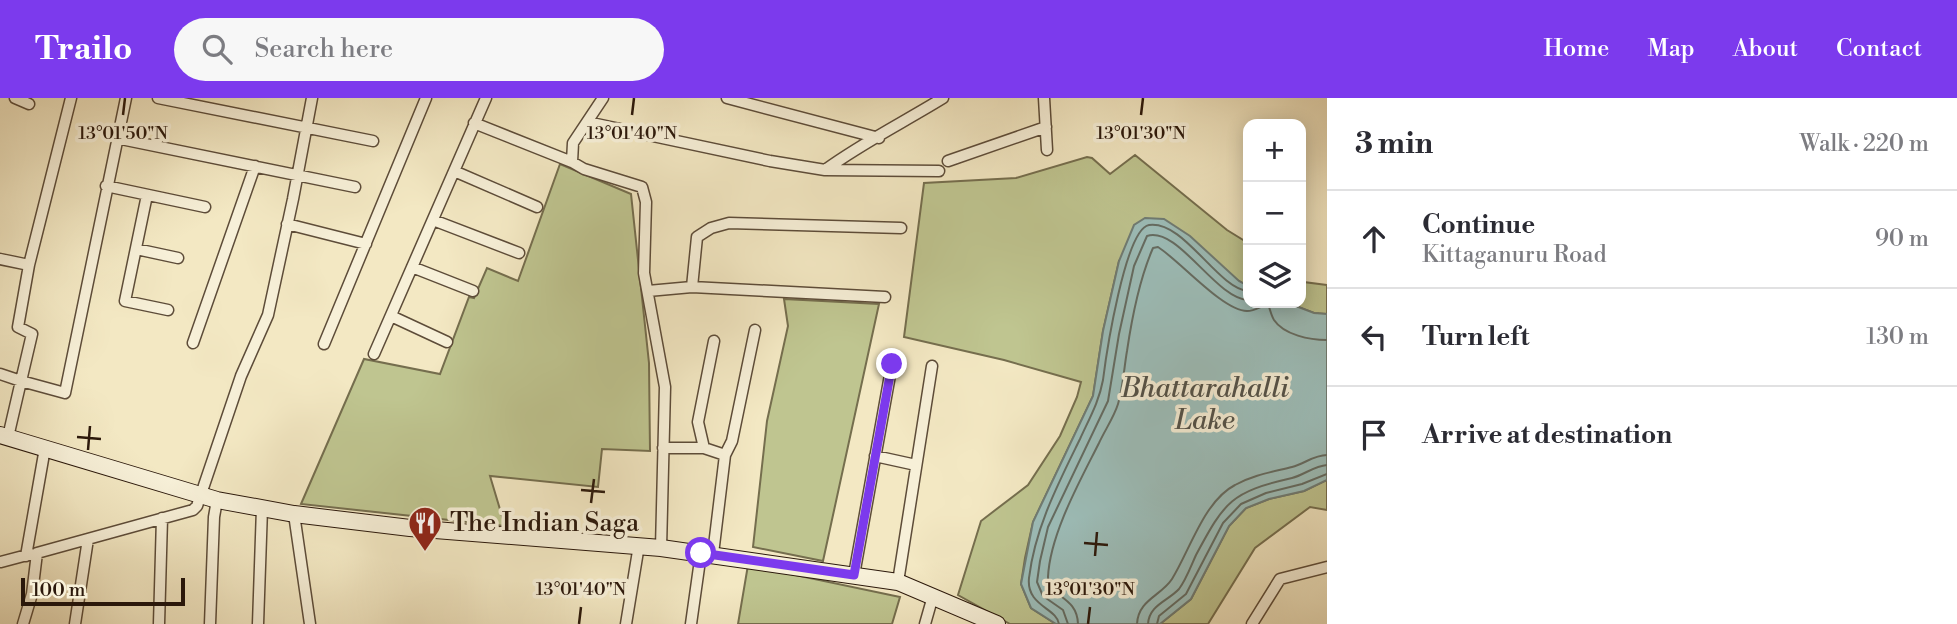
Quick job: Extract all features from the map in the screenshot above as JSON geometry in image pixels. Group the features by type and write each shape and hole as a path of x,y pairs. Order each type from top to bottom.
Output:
{"street":[{"path":"15,98 29,104"},
{"path":"71,98 29,265 18,327 32,334 4,436 209,498 294,514 410,528 639,545 898,582 997,624"},
{"path":"0,374 65,393 126,98"},
{"path":"158,98 373,141"},
{"path":"210,624 214,517 209,498 241,376 268,315 312,98"},
{"path":"324,344 426,98"},
{"path":"374,354 486,98"},
{"path":"572,162 573,143 603,98"},
{"path":"727,98 879,138"},
{"path":"825,170 848,153 879,138 943,98"},
{"path":"1044,98 1047,150"},
{"path":"587,122 825,170 939,171"},
{"path":"474,123 584,169 642,187 646,202 645,273 665,387 661,548"},
{"path":"947,161 1046,127"},
{"path":"116,138 355,187"},
{"path":"193,343 255,166"},
{"path":"454,171 537,206"},
{"path":"106,186 205,207"},
{"path":"147,195 125,301 168,310"},
{"path":"433,220 519,253"},
{"path":"692,288 697,237 720,225 729,223 901,228"},
{"path":"287,225 366,244"},
{"path":"135,249 178,258"},
{"path":"0,258 29,265"},
{"path":"412,267 472,291"},
{"path":"648,291 692,288 885,297"},
{"path":"391,316 447,342"},
{"path":"691,624 725,455 733,440 755,330"},
{"path":"704,449 698,422 714,341"},
{"path":"854,575 892,364"},
{"path":"898,582 932,366"},
{"path":"23,624 32,594 32,554 45,448"},
{"path":"663,448 704,449 725,455"},
{"path":"876,456 916,465"},
{"path":"1,562 193,510 209,498"},
{"path":"258,624 262,508"},
{"path":"294,514 310,624"},
{"path":"159,624 162,518"},
{"path":"75,624 88,539"},
{"path":"626,624 639,545"},
{"path":"1252,624 1280,579 1327,566"},
{"path":"925,624 933,596"}],"green space":[{"path":"1135,155 1227,230 1243,240 1243,283 1119,261 1103,331 1093,396 1033,522 1025,558 1021,584 1031,608 1056,624 1010,624 958,595 981,521 1028,485 1060,436 1081,382 1004,360 904,337 924,183 1016,178 1087,157 1092,158 1110,174"},
{"path":"560,164 631,194 649,363 650,451 602,449 598,487 490,476 505,526 301,504 364,359 440,374 469,297 474,298 487,268 518,281"},
{"path":"1306,282 1327,285 1327,314 1301,308 1306,308"},
{"path":"784,299 879,304 823,561 753,547 767,421 788,326"},
{"path":"1327,480 1327,510 1310,507 1255,548 1208,624 1160,624 1191,599 1229,526 1246,508 1269,499 1304,491"},
{"path":"748,565 900,597 892,624 738,624"}],"water":[{"name":"Bhattarahalli Lake","path":"1145,218 1164,219 1190,236 1243,283 1243,308 1301,308 1327,314 1327,480 1304,491 1269,499 1246,508 1229,526 1191,599 1160,624 1056,624 1031,608 1021,584 1033,522 1093,396 1103,331 1119,261 1134,225"}],"place":[{"name":"The Indian Saga","path":"425,553"}],"route":[{"path":"701,553 854,575 892,364"}]}
